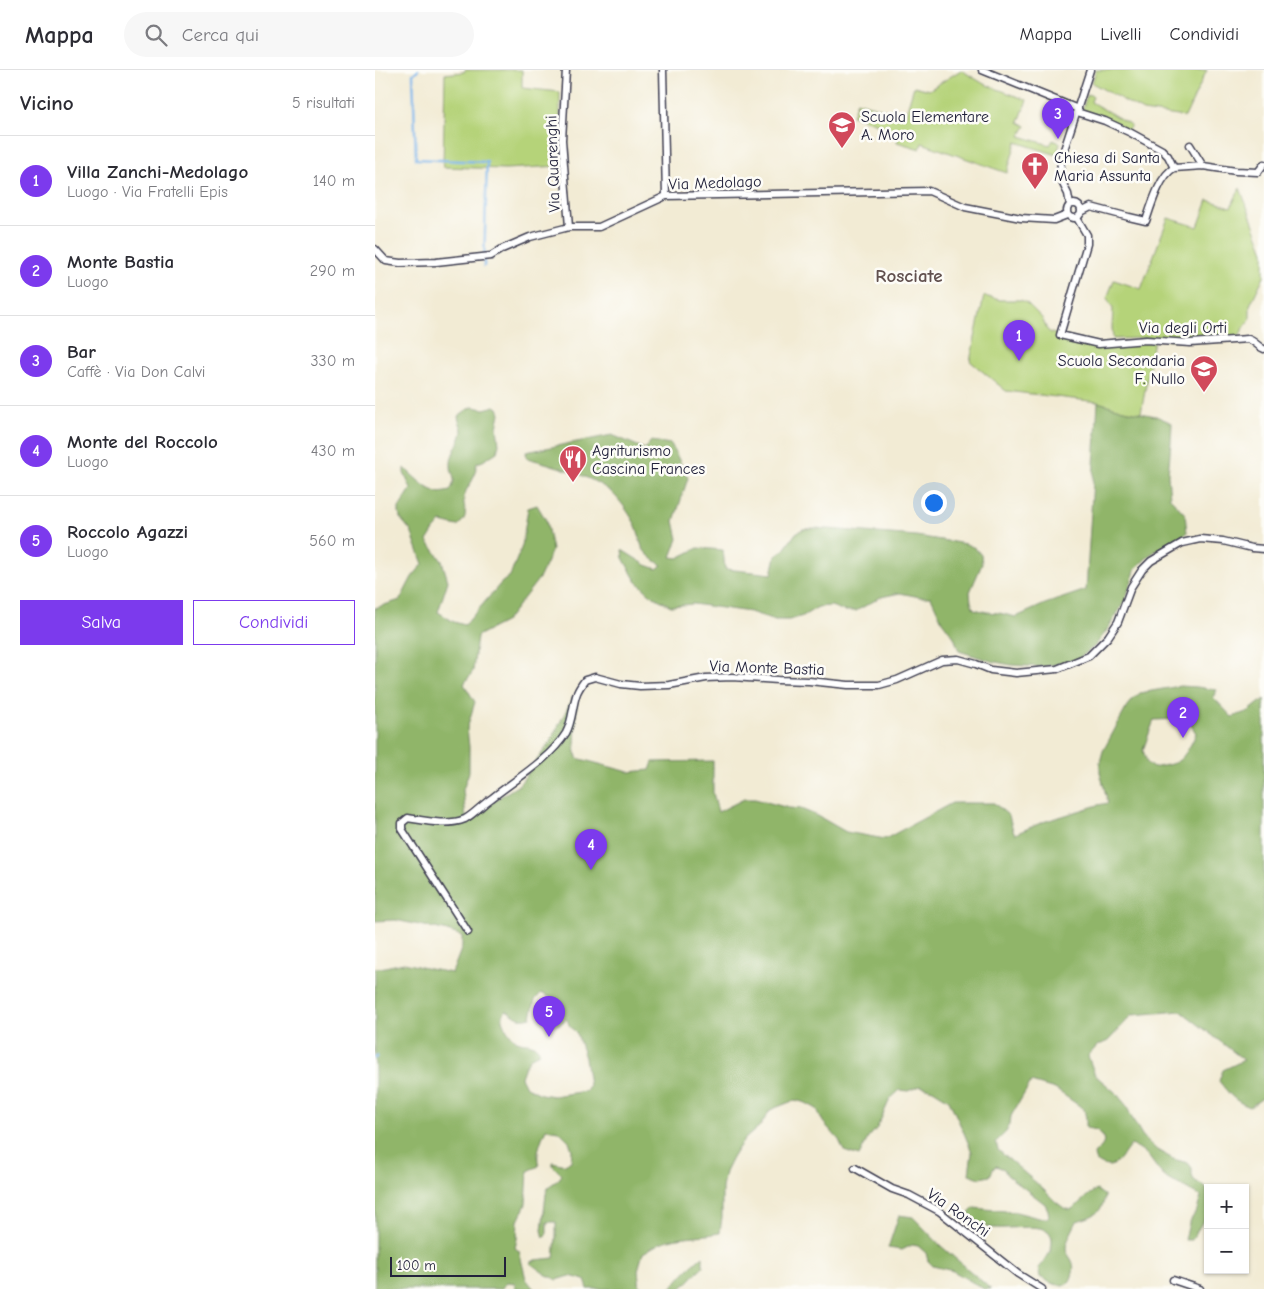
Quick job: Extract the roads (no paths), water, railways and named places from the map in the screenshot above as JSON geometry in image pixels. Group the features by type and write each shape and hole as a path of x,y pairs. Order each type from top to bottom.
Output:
{"street":[{"name":"Via Quarenghi","path":"566,70 562,140 569,227"},
{"path":"663,70 666,196"},
{"path":"981,70 1131,133 1162,150 1175,168"},
{"path":"1090,70 1062,156 1060,171 1068,194 1070,205 1066,211 1070,218 1079,215 1091,207 1146,220 1163,181 1171,170 1175,168 1203,166 1258,172 1264,164"},
{"path":"1190,145 1203,166"},
{"name":"Via Medolago","path":"375,249 386,261 400,263 436,262 491,256 502,248 530,236 569,227 599,227 666,196 929,191 965,207 1021,218 1054,220 1067,215"},
{"path":"1070,205 1075,204 1079,206 1079,215"},
{"name":"Via degli Orti","path":"1079,215 1087,235 1087,244 1060,335 1099,344 1146,340 1190,343 1248,340 1253,341 1260,348 1264,349"},
{"name":"Via Monte Bastia","path":"468,932 411,843 403,829 402,823 408,818 447,823 465,819 525,774 551,751 565,735 570,725 577,693 585,680 595,677 621,684 660,686 705,678 731,676 848,685 879,685 897,680 942,660 957,659 991,670 1016,673 1057,669 1089,656 1108,637 1118,622 1131,587 1142,570 1151,561 1182,543 1200,539 1223,540 1252,548 1264,549"},
{"name":"Via Ronchi","path":"855,1168 892,1189 909,1195 939,1211 1018,1274 1042,1289"},
{"path":"1173,1280 1201,1289"}],"waterway":[{"path":"418,70 413,74 416,159 487,162 484,266"}],"place":[{"name":"Bar","path":"1058,139"},
{"name":"Scuola Elementare A. Moro","path":"842,149"},
{"name":"Chiesa di Santa Maria Assunta","path":"1035,190"},
{"name":"Villa Zanchi-Medolago","path":"1019,361"},
{"name":"Scuola Secondaria F. Nullo","path":"1204,393"},
{"name":"Agriturismo Cascina Frances","path":"573,483"},
{"name":"Monte Bastia","path":"1183,738"},
{"name":"Monte del Roccolo","path":"591,870"},
{"name":"Roccolo Agazzi","path":"549,1037"}],"district":[{"name":"Rosciate","path":"909,275"}]}
